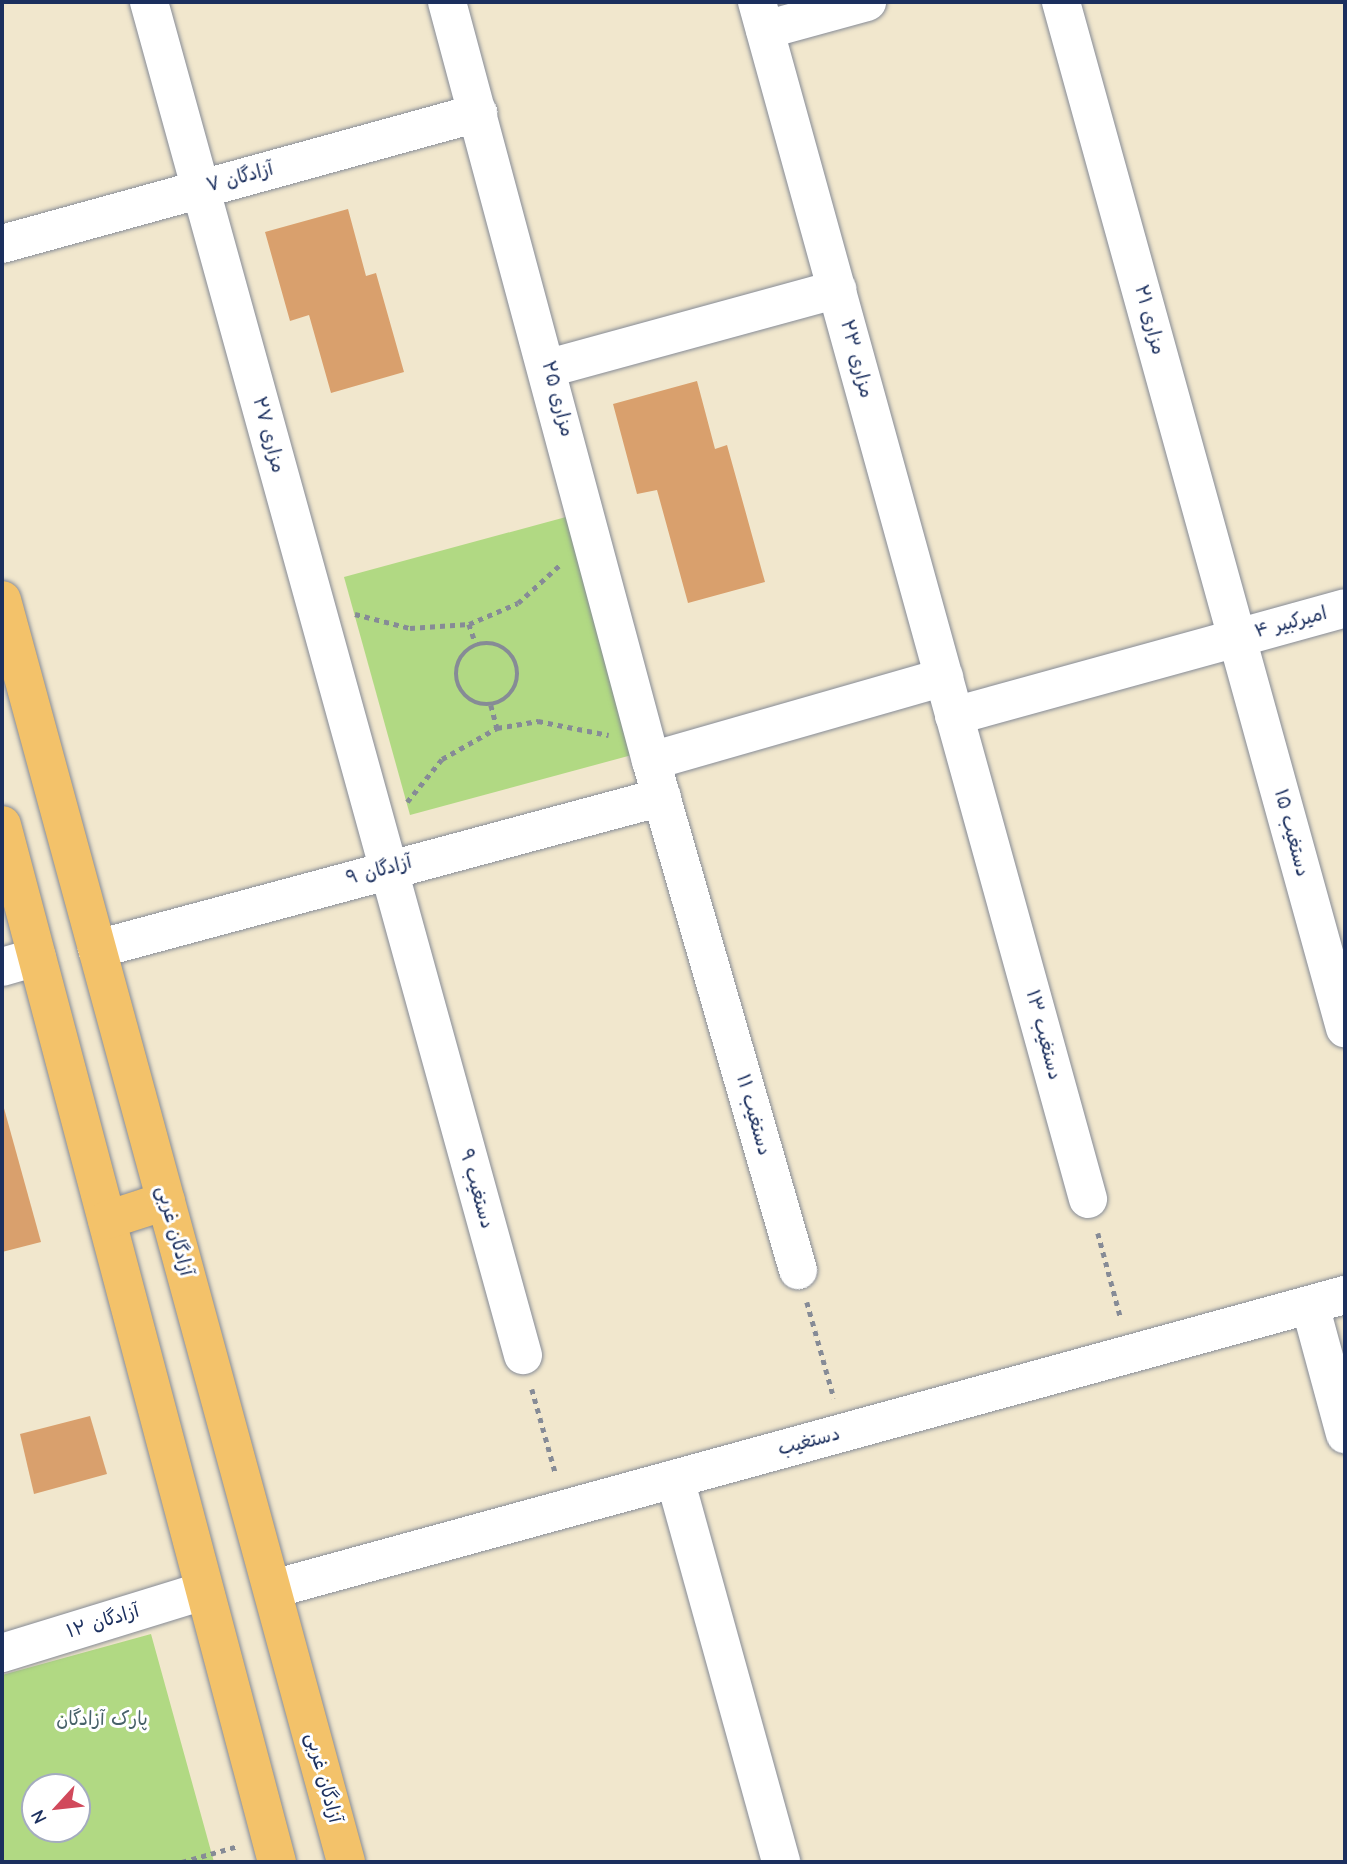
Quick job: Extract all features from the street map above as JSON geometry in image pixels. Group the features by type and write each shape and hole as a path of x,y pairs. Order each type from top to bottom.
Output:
{"main road":[{"name":"آزادگان غربی","path":"2,600 346,1862"},
{"path":"2,825 19,962 107,1220 273,1850"},
{"path":"107,1220 166,1201"}],"street":[{"name":"مزاری ۲۷","path":"149,2 386,869"},
{"name":"مزاری ۲۵","path":"447,2 549,368 656,779"},
{"path":"761,16 867,2"},
{"name":"مزاری ۲۱","path":"1061,2 1237,638"},
{"name":"مزاری ۲۳","path":"761,16 954,716"},
{"name":"آزادگان ۷","path":"2,244 478,113"},
{"path":"549,368 836,289"},
{"name":"امیرکبیر ۴","path":"954,716 1345,608"},
{"name":"دستغیب ۱۵","path":"1237,638 1345,1028"},
{"name":"آزادگان ۹","path":"97,949 386,869 656,779 944,677"},
{"name":"دستغیب ۱۳","path":"954,716 1088,1199"},
{"name":"دستغیب ۱۱","path":"656,779 798,1269"},
{"name":"دستغیب ۹","path":"386,869 523,1355"},
{"path":"1327,1300 1345,1434"},
{"name":"دستغیب","path":"273,1589 1327,1300"},
{"path":"675,1479 780,1862"},
{"name":"آزادگان ۱۲","path":"2,1653 204,1591"}],"path":[{"path":"308,584 356,614 410,628 469,624 518,603 561,566 589,517"},
{"path":"469,624 476,645"},
{"path":"476,645 508,651 517,666 512,691 491,705 467,696 456,673 461,656 476,645"},
{"path":"491,705 497,728"},
{"path":"403,808 442,759 497,728 538,721 578,724 617,738 656,779"},
{"path":"1088,1199 1131,1354"},
{"path":"798,1269 843,1433"},
{"path":"523,1355 565,1509"},
{"path":"182,1862 273,1850"}],"green space":[{"path":"577,514 643,752 410,815 344,577"},
{"name":"پارک آزادگان","path":"151,1634 214,1862 2,1862 2,1675"}],"building":[{"path":"348,209 366,276 376,273 404,372 331,393 309,315 290,321 265,232"},
{"path":"697,381 715,449 727,445 765,582 688,603 657,490 637,494 613,404"},
{"path":"2,1101 41,1242 2,1252"},
{"path":"90,1416 107,1474 34,1494 20,1434"}]}
